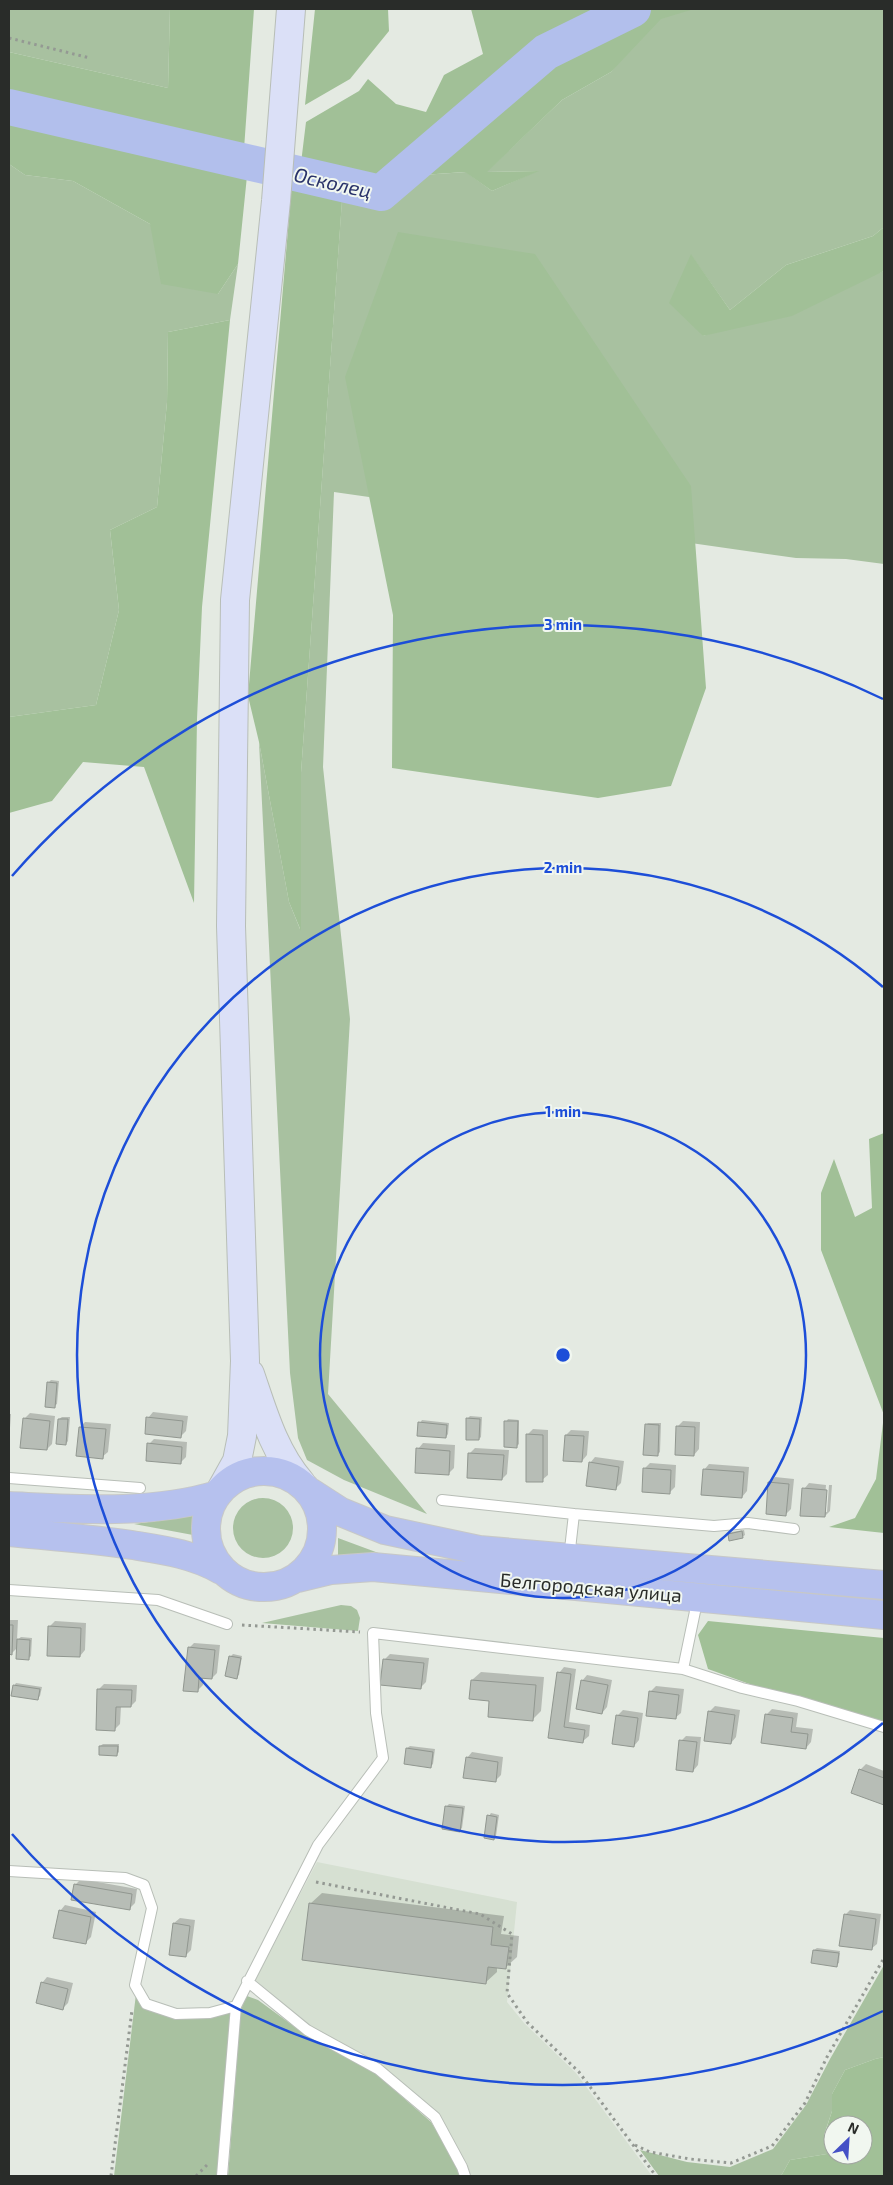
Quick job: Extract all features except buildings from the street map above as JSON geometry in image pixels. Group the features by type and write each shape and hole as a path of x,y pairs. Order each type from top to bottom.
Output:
{"main road":[{"path":"221,1570 210,1553 206,1539 206,1522 219,1492 237,1461 240,1444 245,1361 231,926 235,600 276,201 291,9"},
{"path":"9,1532 85,1538 192,1556 221,1570 240,1583 259,1588 279,1586 298,1578 319,1549 322,1534 318,1507 306,1488 289,1470 272,1436 245,1361"},
{"path":"9,1506 87,1510 185,1503 219,1492 234,1480 250,1474 265,1472 289,1476 306,1488"},
{"name":"Белгородская улица","path":"306,1488 341,1512 385,1530 479,1550 884,1585"},
{"name":"Белгородская улица","path":"298,1578 331,1570 373,1567 698,1596 884,1615"}],"lane":[{"path":"9,1478 140,1488"},
{"path":"442,1500 714,1526 748,1523 794,1529"},
{"path":"569,1559 574,1514"},
{"path":"9,1590 158,1600 227,1624"},
{"path":"683,1669 698,1596"},
{"path":"222,2176 236,2006 318,1845 384,1758 376,1713 373,1633 683,1669 742,1688 798,1701 884,1728"},
{"path":"9,1871 125,1878 144,1885 152,1908 135,1985 146,2004 176,2014 210,2013 236,2006"},
{"path":"247,1982 307,2030 378,2069 434,2117 462,2166 465,2176"}],"path":[{"path":"9,38 90,58"},
{"path":"227,1624 373,1633"},
{"path":"300,1878 480,1914 512,1934 507,1993 527,2022 579,2072 656,2176"},
{"path":"633,2144 650,2152 682,2158 731,2163 772,2146 805,2103 827,2057 884,1958"},
{"path":"111,2176 135,1985"}],"shaded area":[{"path":"317,1862 517,1902 507,2002 524,2023 576,2073 652,2176 471,2176 467,2164 438,2115 312,2027 255,1980"}],"green space":[{"path":"9,9 170,9 168,88 9,52"},
{"path":"170,9 254,9 244,149 9,91 9,52 168,88"},
{"path":"315,9 388,9 389,31 350,79 305,105"},
{"path":"471,9 632,9 559,45 529,72 653,9 694,9 661,19 611,72 562,100 487,172 539,171 492,191 465,172 422,175 373,200 343,187 301,773 301,931 289,902 259,742 248,696 292,183 339,172 301,163 306,122 359,91 368,79 396,104 426,112 444,75 483,54"},
{"path":"658,9 884,9 884,227 873,236 786,265 730,310 691,255 703,336 884,271 884,564 846,559 796,558 334,492 323,767 350,1019 328,1394 427,1514 344,1480 307,1460 298,1438 290,1373 259,742 289,902 300,929 301,773 343,186 373,200 422,175 466,172 492,191 537,171 486,172 562,100 611,72"},
{"path":"9,116 247,176 238,264 218,294 161,284 150,224 73,181 25,175 9,164"},
{"path":"9,164 25,175 73,181 150,224 218,294 238,264 230,320 168,332 167,402 157,507 110,530 119,610 96,705 9,717"},
{"path":"884,227 884,271 792,316 703,336 669,303 691,254 730,310 786,265 873,236"},
{"path":"398,232 535,254 691,486 706,688 671,786 598,798 392,768 393,615 345,377"},
{"path":"230,320 202,607 197,719 194,903 144,767 83,762 52,801 9,813 9,717 96,705 119,610 110,530 157,507 167,402 168,332"},
{"path":"884,1133 884,1415 821,1250 821,1193 834,1159 855,1217 872,1208 869,1139"},
{"path":"884,1415 884,1533 829,1527 855,1518 876,1479"},
{"path":"257,1498 269,1498 280,1503 288,1511 293,1522 291,1540 280,1553 269,1558 257,1558 246,1553 238,1545 233,1534 233,1522 238,1511 246,1503"},
{"path":"192,1516 193,1535 134,1524"},
{"path":"338,1538 392,1558 338,1559"},
{"path":"341,1605 351,1606 357,1610 360,1618 358,1631 262,1623"},
{"path":"708,1621 884,1638 884,1727 769,1691 708,1669 698,1635"},
{"path":"884,1965 884,2057 845,2070 832,2094 831,2115 823,2115 823,2155 790,2160 781,2176 659,2176 640,2150 687,2162 730,2167 773,2149 806,2105"},
{"path":"136,1994 176,2017 231,2012 218,2176 114,2176"},
{"path":"247,1996 258,2000 303,2033 374,2072 431,2122 460,2168 462,2176 228,2176 241,2009"},
{"path":"884,2057 883,2176 781,2176 790,2160 823,2155 823,2165 873,2165 873,2115 831,2115 832,2094 845,2070"}],"waterway":[{"name":"Осколец","path":"9,107 381,193 546,52 633,9"}]}
